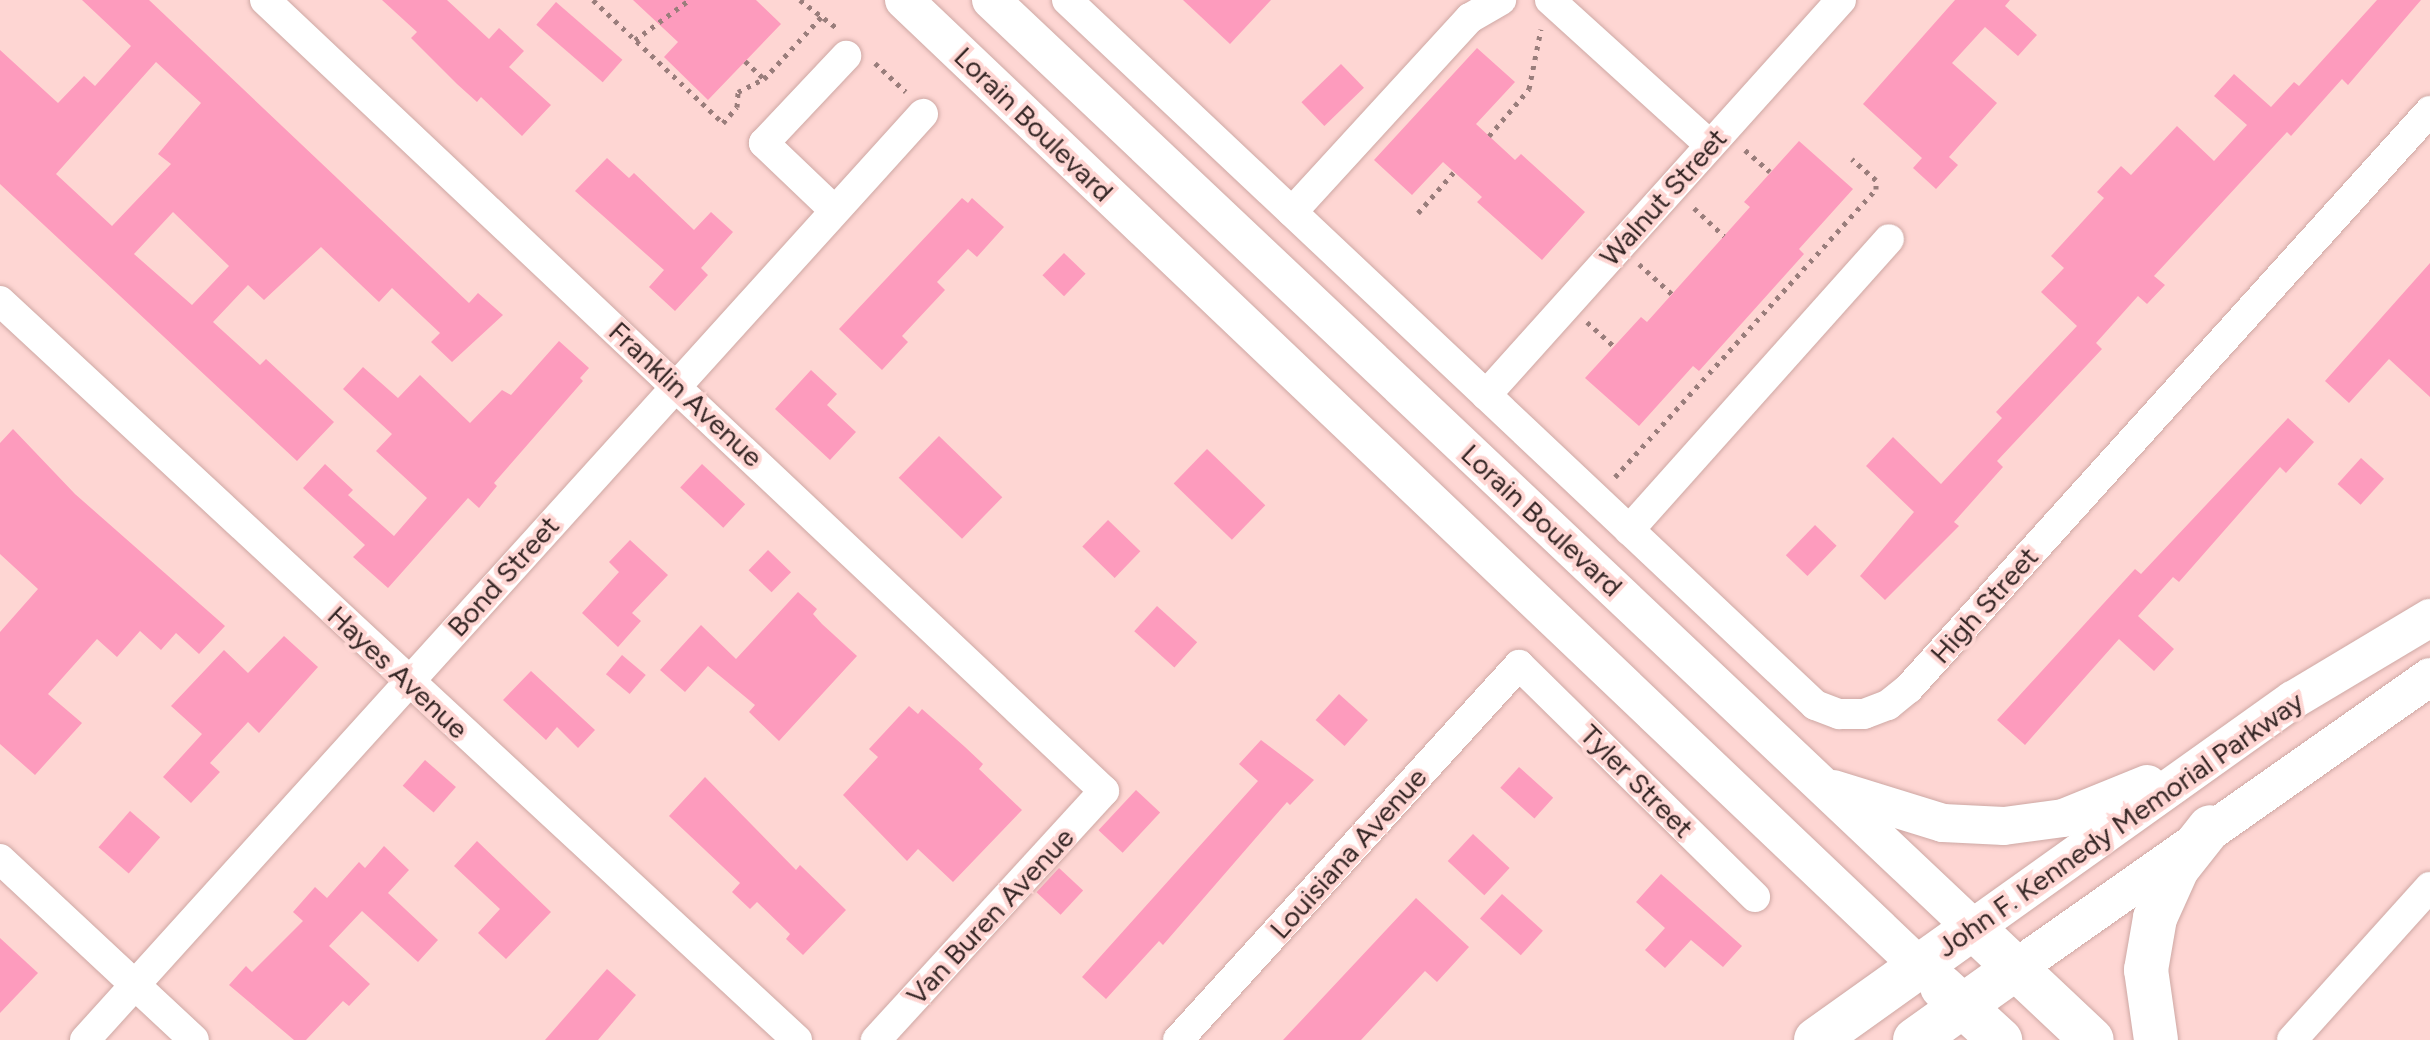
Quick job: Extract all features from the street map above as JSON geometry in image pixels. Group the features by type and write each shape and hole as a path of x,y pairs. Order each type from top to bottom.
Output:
{"highway":[{"path":"2156,1040 2146,970 2155,918 2177,869 2210,827"},
{"name":"John F. Kennedy Memorial Parkway","path":"1816,1040 1973,928"},
{"name":"Lorain Boulevard","path":"1973,928 2092,1040"},
{"name":"Lorain Boulevard","path":"1920,967 2000,1040"},
{"name":"John F. Kennedy Memorial Parkway","path":"1915,1040 2016,968"}],"main road":[{"name":"Lorain Boulevard","path":"904,0 1920,967"},
{"name":"Lorain Boulevard","path":"991,0 1973,928"},
{"name":"John F. Kennedy Memorial Parkway","path":"1973,928 2222,749 2430,618"},
{"name":"John F. Kennedy Memorial Parkway","path":"2016,968 2210,827 2430,677"},
{"path":"1822,785 1943,823 2004,826 2063,818 2222,749"}],"street":[{"name":"Franklin Avenue","path":"265,0 676,383 1104,791"},
{"path":"1067,0 1486,395"},
{"path":"1292,212 1470,18 1501,0"},
{"path":"1550,0 1710,145"},
{"name":"Walnut Street","path":"1486,395 1841,0"},
{"path":"834,210 764,143 846,56"},
{"name":"High Street","path":"1486,395 1815,705 1839,714 1864,714 1888,705 2430,111"},
{"name":"Bond Street","path":"85,1040 676,383 923,114"},
{"path":"1629,530 1889,239"},
{"name":"Hayes Avenue","path":"0,301 797,1040"},
{"name":"Tyler Street","path":"1519,665 1755,897"},
{"name":"Louisiana Avenue","path":"1178,1040 1519,665"},
{"name":"Van Buren Avenue","path":"876,1040 1104,791"},
{"path":"0,859 194,1040"},
{"path":"2292,1040 2430,887"}],"path":[{"path":"593,0 723,123 737,107 738,92 764,79 823,15"},
{"path":"635,40 689,0"},
{"path":"1489,136 1529,89 1539,43"},
{"path":"745,61 764,79"},
{"path":"1742,147 1770,172"},
{"path":"1609,483 1876,189 1876,180 1852,159"},
{"path":"1418,213 1454,172"},
{"path":"1691,204 1724,236"},
{"path":"1639,263 1672,294"},
{"path":"1587,321 1614,346"}],"building":[{"path":"82,0 149,0 469,303 478,293 503,315 452,362 431,342 440,333 392,288 379,302 321,247 264,300 248,285 213,322 260,365 266,359 334,422 297,461 0,184 0,50 58,103 84,76 95,86 131,46","holes":["156,62 201,103 158,154 171,164 112,226 56,174","173,212 229,266 192,305 134,254"]},
{"path":"382,0 447,0 489,39 499,28 524,51 509,67 551,105 522,136 481,97 477,102 457,84 411,38 417,32"},
{"path":"633,0 756,0 781,24 708,100 664,57 678,42"},
{"path":"1183,0 1271,0 1230,44"},
{"path":"1955,0 2010,0 2005,6 2037,35 2018,56 1985,27 1952,63 1997,103 1949,157 1958,165 1936,189 1913,168 1922,158 1863,104"},
{"path":"2377,0 2421,0 2348,85 2342,79 2291,136 2287,132 2154,276 2165,285 2147,304 2138,296 2096,343 2102,349 1997,461 2003,467 1954,522 1959,526 1885,600 1860,576 1914,512 1866,466 1893,437 1941,484 2002,418 1996,412 2077,326 2041,292 2064,268 2051,256 2104,198 2097,192 2121,166 2131,175 2177,126 2214,161 2247,125 2214,96 2234,74 2271,107 2294,82 2299,86"},
{"path":"556,2 622,60 603,82 536,25"},
{"path":"1477,48 1515,82 1476,124 1515,160 1521,154 1585,212 1542,260 1477,202 1482,197 1443,162 1412,195 1374,160"},
{"path":"1341,64 1364,88 1324,126 1301,102"},
{"path":"1799,141 1853,189 1799,249 1804,254 1699,371 1693,366 1639,426 1585,378 1641,317 1647,322 1750,207 1744,202"},
{"path":"607,158 629,178 634,173 694,230 711,212 733,232 701,268 708,275 675,311 649,287 664,270 575,191"},
{"path":"962,198 968,203 972,198 1004,227 977,257 968,249 937,282 945,290 902,336 908,342 882,370 839,329"},
{"path":"1064,253 1086,274 1064,296 1042,275"},
{"path":"2430,263 2430,397 2389,359 2349,403 2325,381"},
{"path":"559,341 589,368 580,378 583,381 494,483 497,486 479,508 468,498 388,588 353,557 365,545 303,488 325,464 353,490 348,495 394,536 427,498 376,451 392,434 343,389 363,367 398,398 420,375 470,423 502,390 511,395"},
{"path":"811,370 837,394 827,405 856,432 830,460 775,409"},
{"path":"2288,418 2314,442 2286,473 2280,467 2179,582 2173,577 2138,616 2174,649 2154,671 2119,639 2025,745 1997,720 2135,569 2141,574"},
{"path":"13,429 75,494 225,626 199,654 176,633 161,650 140,631 117,657 97,639 48,694 82,723 35,775 0,744 0,632 38,589 0,554 0,443"},
{"path":"939,436 1002,497 962,539 899,478"},
{"path":"1207,449 1265,505 1232,540 1174,484"},
{"path":"2361,458 2384,479 2361,505 2338,484"},
{"path":"702,464 745,504 723,528 680,487"},
{"path":"1108,520 1140,551 1115,578 1082,547"},
{"path":"1815,525 1837,546 1807,576 1786,555"},
{"path":"630,540 668,575 632,613 641,621 618,647 582,613 619,572 609,562"},
{"path":"768,550 791,572 772,592 749,570"},
{"path":"798,592 817,609 813,614 822,624 857,656 779,741 749,712 755,705 708,666 685,692 660,670 701,625 736,659"},
{"path":"1157,606 1197,642 1174,667 1134,631"},
{"path":"284,636 318,667 259,733 248,722 210,763 220,772 191,803 163,777 202,734 171,706 224,650 248,673"},
{"path":"622,655 646,675 630,694 606,674"},
{"path":"531,671 595,730 578,748 557,727 546,740 503,700"},
{"path":"1339,694 1368,720 1345,746 1316,720"},
{"path":"909,706 918,714 922,709 965,747 983,764 979,769 1022,810 953,882 918,849 907,861 843,795 878,757 869,749"},
{"path":"1261,740 1314,780 1290,805 1287,802 1163,945 1159,941 1106,999 1082,977 1258,781 1239,764"},
{"path":"425,760 456,787 434,813 403,786"},
{"path":"1519,767 1553,798 1534,819 1500,788"},
{"path":"705,777 796,870 800,865 846,910 803,955 786,939 790,934 757,902 750,909 732,892 740,883 669,816"},
{"path":"1136,790 1160,813 1123,853 1098,830"},
{"path":"130,811 160,837 129,873 99,847"},
{"path":"1473,834 1510,868 1484,895 1448,861"},
{"path":"477,841 551,912 506,959 478,933 500,909 454,866"},
{"path":"384,846 409,870 388,893 438,940 418,962 362,911 329,946 370,984 349,1006 343,1001 306,1040 294,1040 229,985 246,966 252,972 303,921 293,912 315,887 327,898 359,862 365,868"},
{"path":"1059,868 1083,891 1061,915 1036,892"},
{"path":"1661,874 1742,946 1723,967 1691,940 1665,968 1645,950 1665,928 1636,902"},
{"path":"1502,894 1543,931 1521,955 1480,919"},
{"path":"1416,898 1469,947 1437,982 1425,971 1361,1040 1283,1040"},
{"path":"0,938 38,973 0,1013"},
{"path":"607,969 636,995 598,1040 545,1040"}]}
